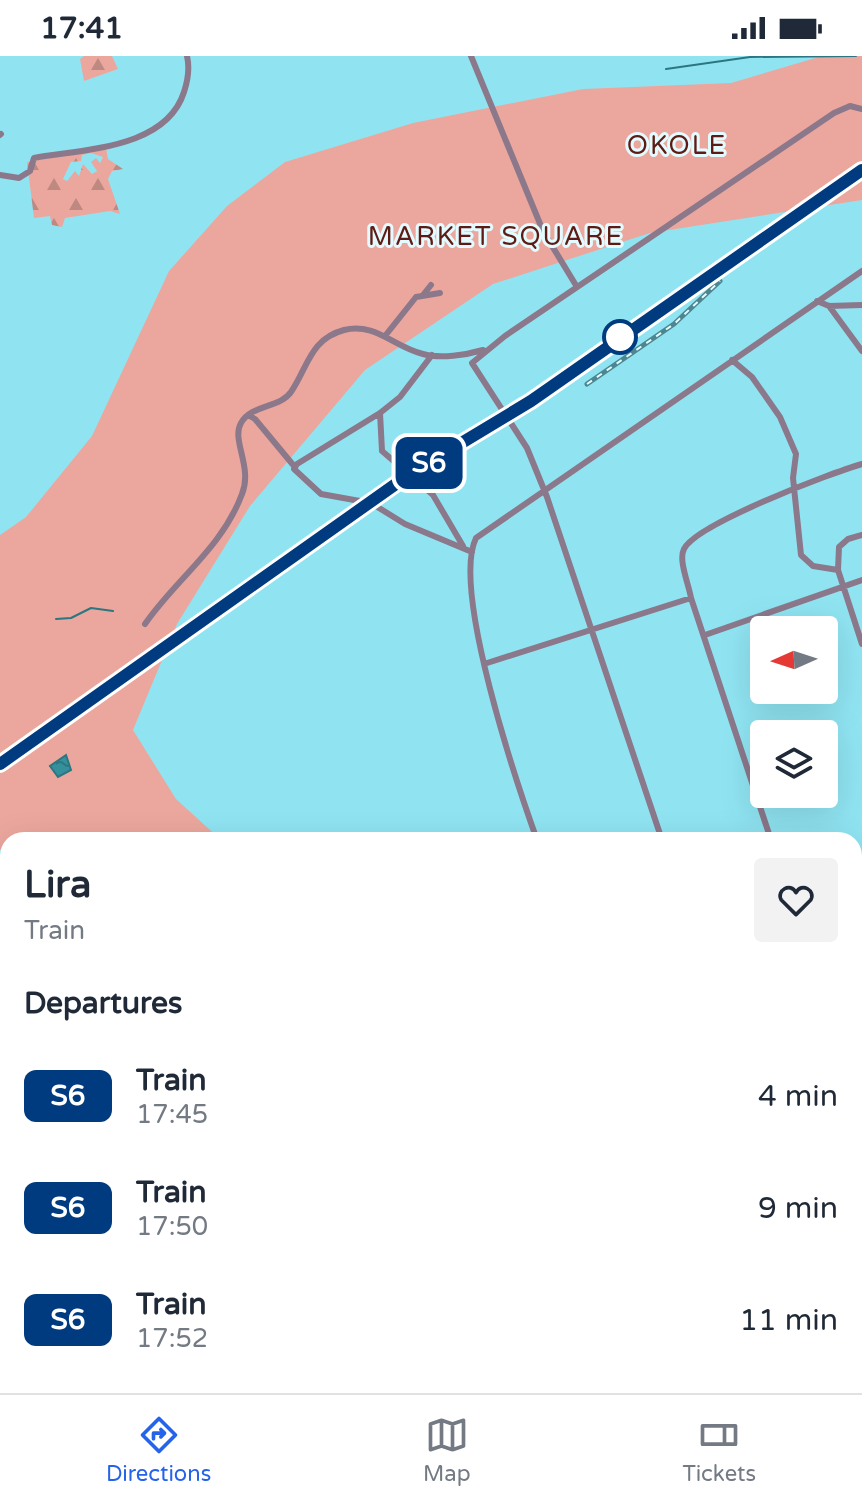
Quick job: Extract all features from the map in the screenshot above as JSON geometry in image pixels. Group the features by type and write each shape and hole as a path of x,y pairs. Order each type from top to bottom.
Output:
{"street":[{"path":"0,175 19,178 30,171 34,158 121,144 160,126 180,107 188,78 187,56"},
{"path":"471,56 543,231 577,287"},
{"path":"659,832 544,490 527,448 473,368 475,358 834,113 850,106 862,109"},
{"path":"534,832 502,735 484,664 472,552 480,534 862,271"},
{"path":"385,336 413,301 431,285"},
{"path":"423,295 440,293"},
{"path":"817,301 829,306 862,305"},
{"path":"829,306 862,351"},
{"path":"145,624 213,547 242,497 247,473 238,431 257,409 289,395 305,360 329,336 364,328 405,348 432,355 486,349"},
{"path":"294,466 380,413 400,397 432,355"},
{"path":"732,360 748,372 780,417 796,454 795,488 801,555 813,566 838,570"},
{"path":"380,413 382,451 433,495 463,547"},
{"path":"252,417 299,476 321,494 371,503 405,524 472,552"},
{"path":"768,832 725,709 705,635 691,598 682,554 687,545 721,524 795,488 862,464"},
{"path":"862,535 839,547 838,570 862,644"},
{"path":"705,635 862,580"},
{"path":"484,664 691,598"}],"green space":[{"path":"84,56 112,56 118,69 84,81 80,59"},
{"path":"822,56 862,56 862,200 650,233 493,284 365,370 250,506 177,624 133,730 176,799 212,832 0,832 0,535 26,517 92,436 169,271 227,206 285,162 413,123 583,89 731,83"},
{"path":"106,148 108,159 123,169 112,171 108,179 120,214 110,211 65,218 62,227 52,225 50,216 34,218 27,162","holes":["91,153 103,157 100,163 96,158 91,162 97,171 92,174 83,164 79,176 75,171 67,181 63,179 71,162 81,161 82,155"]}],"water":[{"path":"66,755 71,770 58,777 50,766"}],"waterway":[{"path":"666,69 750,57 856,56"},
{"path":"56,619 71,618 91,608 113,611"}],"railway":[{"path":"0,764 410,474 531,401 862,170"},
{"path":"587,384 674,324 720,281"}],"train":[{"name":"S6","path":"0,764 410,474 531,401 862,170"}],"district":[{"name":"OKOLE","path":"677,145"},
{"name":"MARKET SQUARE","path":"496,236"}]}
